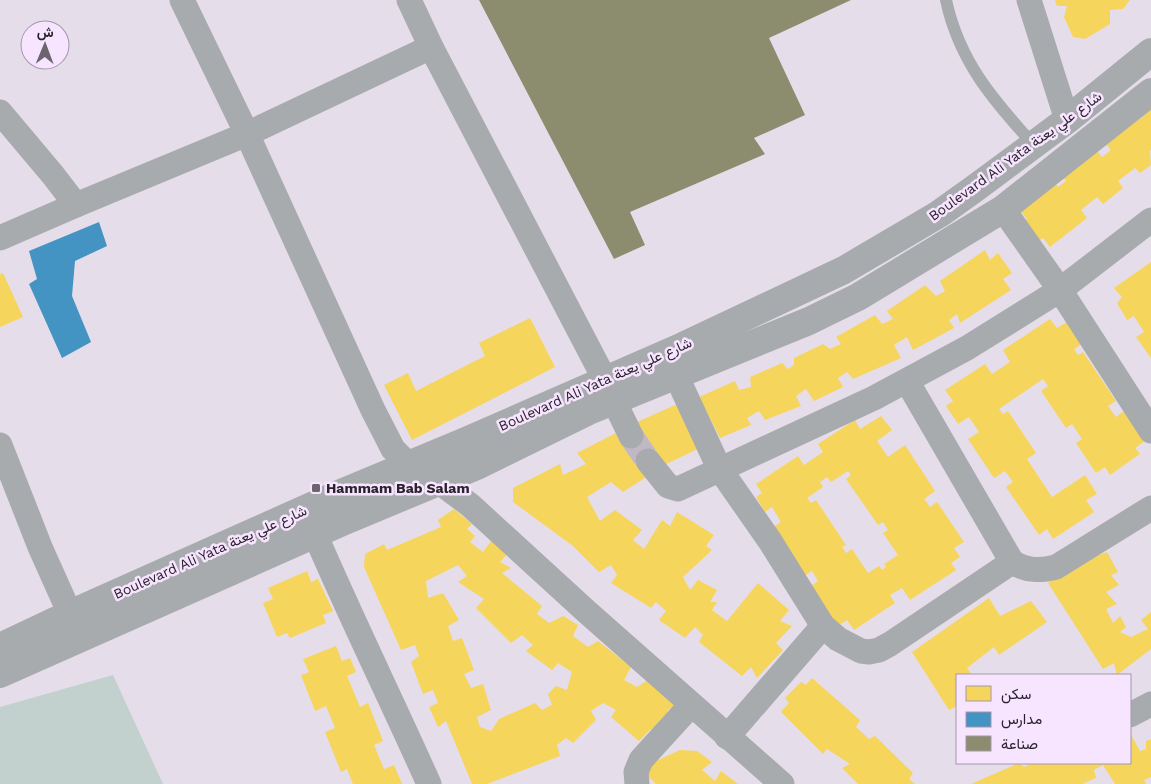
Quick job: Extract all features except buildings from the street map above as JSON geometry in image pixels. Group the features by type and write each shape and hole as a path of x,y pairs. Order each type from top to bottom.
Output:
{"street":[{"path":"182,0 247,134 383,431 393,448 409,465 439,482 476,510 782,784"},
{"path":"409,0 431,47 631,436"},
{"path":"1029,0 1067,120"},
{"path":"0,238 76,204 247,134 431,47"},
{"name":"Boulevard Ali Yata شارع علي يعتة","path":"0,674 315,534 479,465 591,410 609,391 683,346 844,270 938,214 1067,120 1151,52"},
{"name":"Boulevard Ali Yata شارع علي يعتة","path":"0,647 334,496 409,465 609,391 676,375 809,321 858,297 1003,209 1151,92"},
{"path":"0,112 76,204"},
{"path":"1003,209 1060,290 1151,431"},
{"path":"648,461 668,486 678,489 719,468 831,419 907,382 967,348 1060,290 1151,220"},
{"path":"676,375 719,468 770,542 823,626 838,639 861,651 879,650 1012,562"},
{"path":"907,382 1012,562 1028,570 1046,570 1056,567 1151,508"},
{"path":"3,459 70,614"},
{"path":"315,534 430,784"},
{"path":"728,737 823,626"},
{"path":"1131,714 1151,704"},
{"path":"637,784 636,772 641,760 692,705"}],"lane":[{"path":"946,0 950,21 969,63 1004,111 1034,144"}],"shaded area":[{"path":"113,675 163,784 0,784 0,707"}],"tunnel":[{"path":"631,436 648,461"}],"place":[{"name":"Hammam Bab Salam","path":"316,488"}]}
